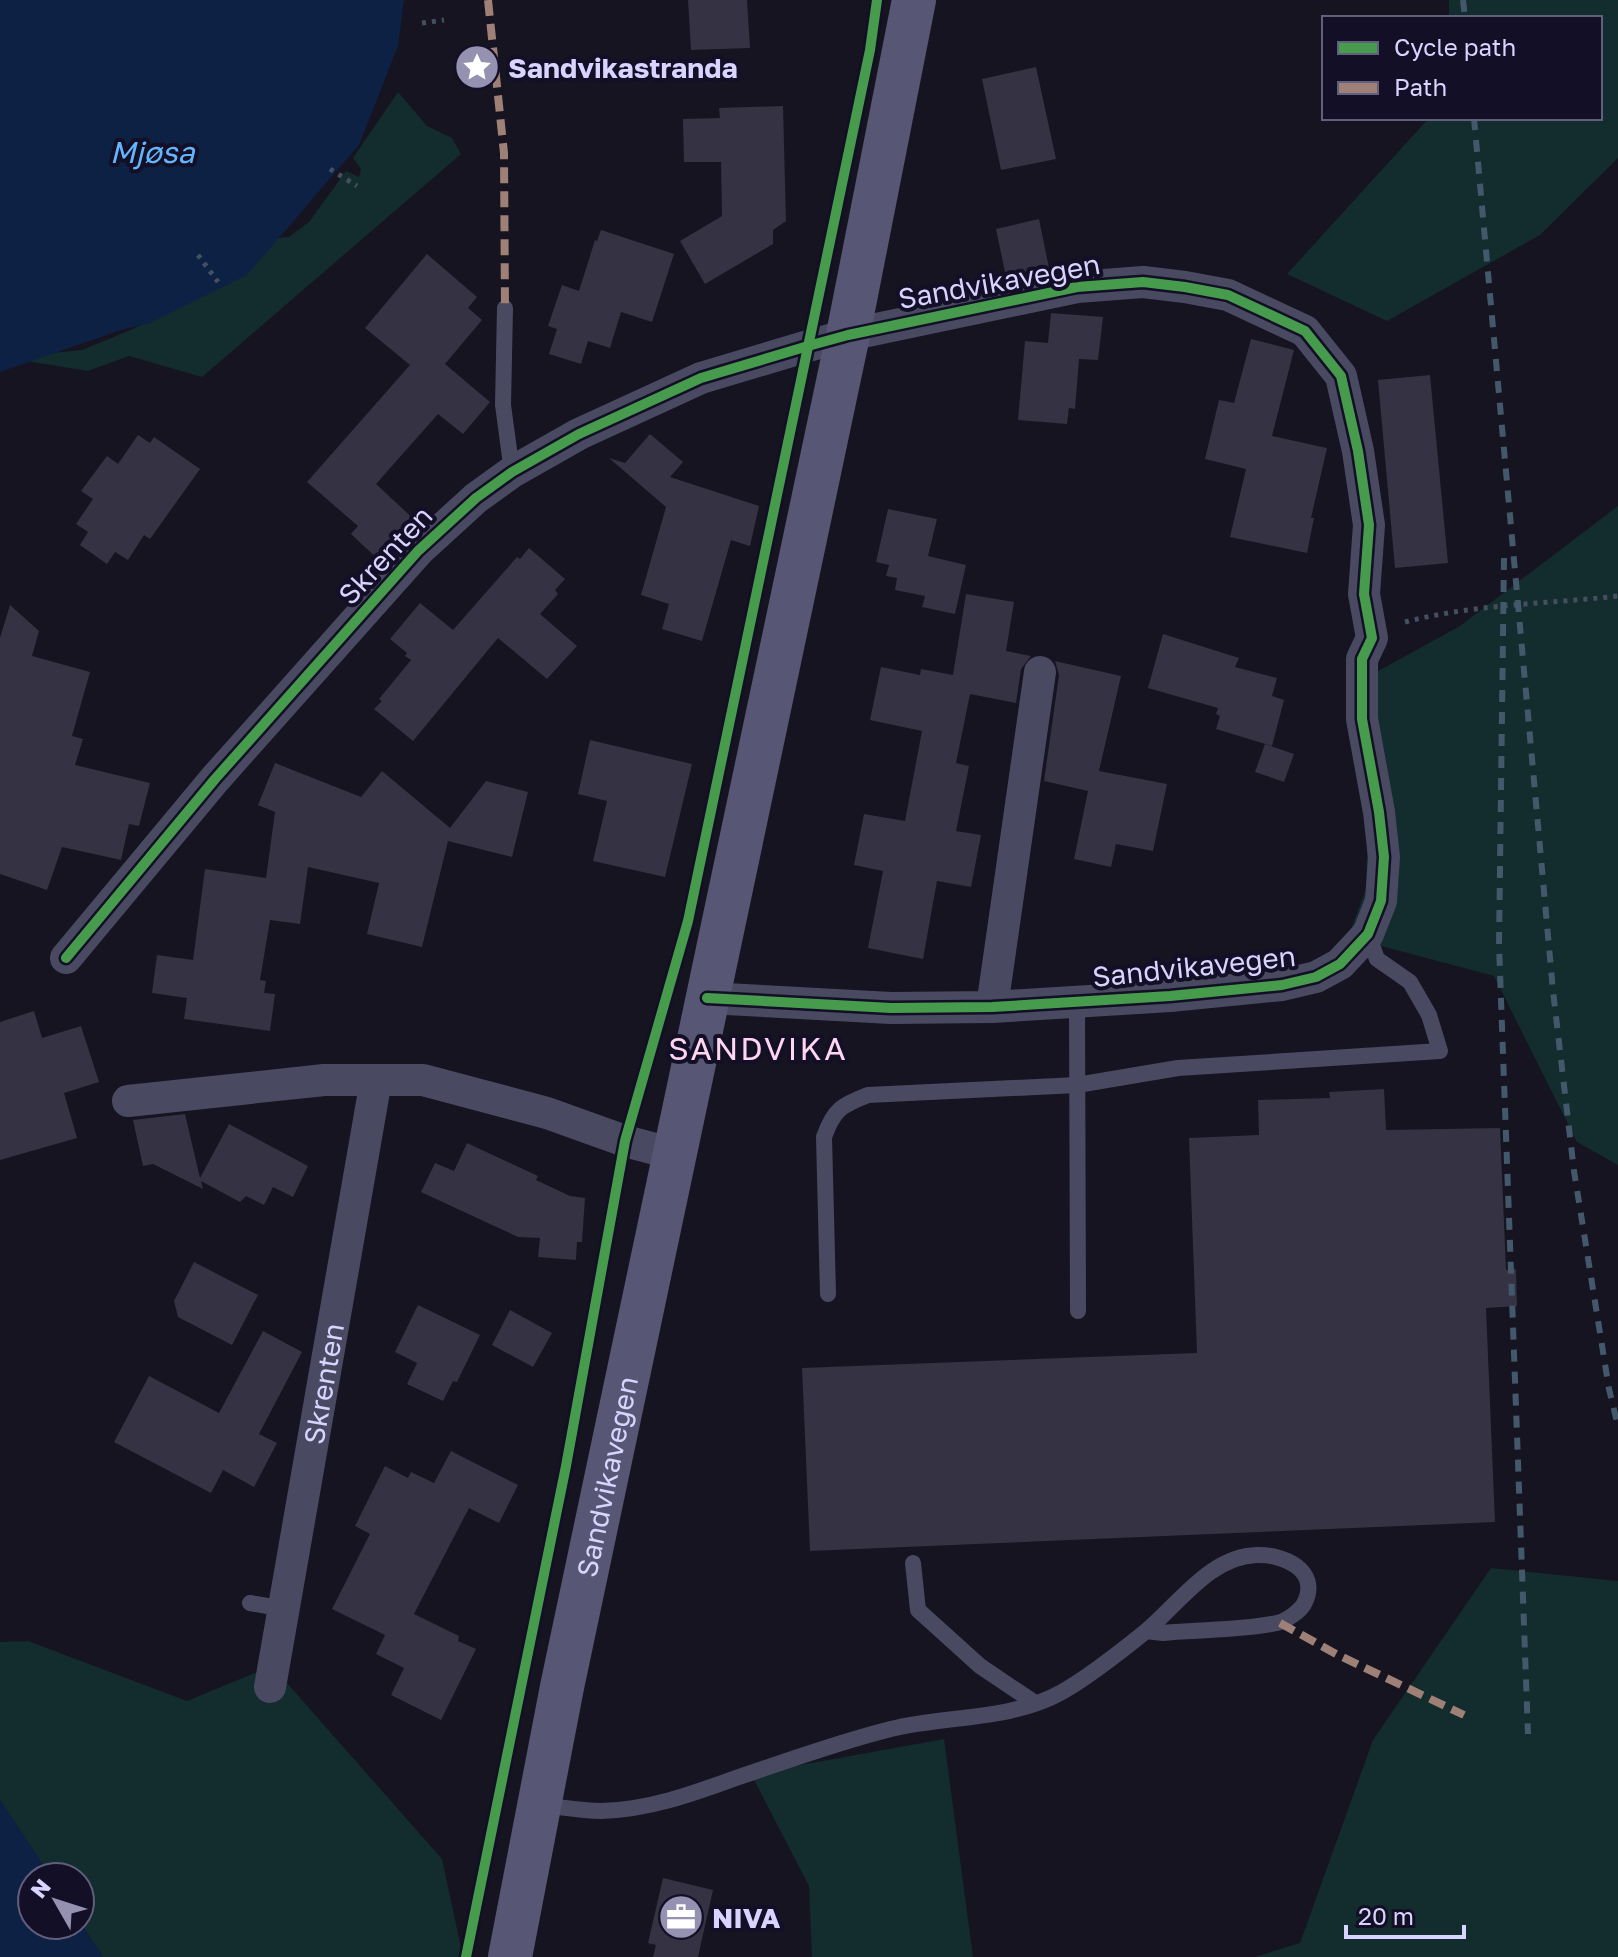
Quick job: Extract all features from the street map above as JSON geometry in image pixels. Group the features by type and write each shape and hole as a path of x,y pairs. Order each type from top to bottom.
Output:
{"main road":[{"name":"Sandvikavegen","path":"510,1957 674,1154 848,335 914,0"}],"street":[{"name":"Sandvikavegen","path":"707,998 891,1008 992,1007 1282,985 1316,977 1340,964 1368,934 1381,901 1384,857 1362,719 1362,659 1372,638 1364,594 1369,525 1341,376 1305,331 1228,295 1143,282 1077,287 848,335"},
{"name":"Skrenten","path":"66,958 215,779 418,551 476,498 512,472 579,434 701,378 848,335"},
{"path":"992,1007 1040,672"},
{"path":"128,1101 324,1080 423,1080 547,1113 625,1141 674,1154"},
{"name":"Skrenten","path":"270,1687 376,1080"}],"lane":[{"path":"505,308 503,405 512,472"},
{"path":"828,1294 824,1137 842,1105 868,1095 1077,1085 1178,1068 1440,1051 1429,1015 1410,982 1377,959 1368,934"},
{"path":"1077,1002 1078,1311"},
{"path":"539,1805 601,1811 653,1805 892,1728 999,1713 1035,1703 1068,1688 1146,1631 1214,1569 1244,1555 1273,1555 1295,1563 1306,1575 1310,1592 1302,1607 1280,1623 1163,1633 1146,1631"},
{"path":"913,1563 918,1610 980,1666 1035,1703"},
{"path":"250,1603 284,1609"}],"path":[{"path":"422,23 444,20"},
{"path":"330,169 357,186"},
{"path":"198,255 218,282"},
{"path":"1372,638 1389,627 1440,613 1618,596"}],"green space":[{"path":"1449,0 1618,0 1618,158 1540,235 1387,321 1287,274 1427,120 1602,120 1602,16 1449,16"},
{"path":"398,92 427,126 452,138 461,154 202,377 129,356 88,371 26,361 21,351 52,353 82,350 133,329 218,282 275,238 289,237 309,222 346,171 359,177 361,169 353,158"},
{"path":"1618,506 1618,1165 1577,1142 1494,976 1348,937 1366,889 1371,675 1460,626"},
{"path":"1491,1568 1618,1581 1618,1957 1255,1957 1300,1943 1373,1740"},
{"path":"28,1641 187,1701 272,1666 442,1859 463,1957 103,1957 92,1941 96,1941 96,1861 40,1861 0,1800 0,1642"},
{"path":"944,1739 973,1957 812,1957 809,1886 751,1774"}],"water":[{"name":"Mjøsa","path":"0,0 404,0 398,46 359,145 247,275 150,323 0,372"},
{"path":"0,1800 40,1861 16,1861 16,1941 92,1941 103,1957 0,1957"}],"building":[{"path":"688,0 747,0 750,48 691,50"},
{"path":"1036,67 1056,159 1001,170 982,79"},
{"path":"783,106 786,221 773,230 773,244 705,284 680,241 722,216 721,162 684,162 683,119 720,118 719,108"},
{"path":"1039,219 1049,268 1006,277 996,229"},
{"path":"601,230 674,254 652,322 621,312 610,348 588,341 581,364 549,354 557,329 548,326 562,285 579,291"},
{"path":"427,254 477,297 468,308 482,320 445,364 490,402 463,434 438,414 376,484 419,524 382,563 351,534 358,526 307,482 410,365 365,328"},
{"path":"1051,313 1103,317 1098,360 1079,359 1075,409 1069,408 1067,424 1018,420 1025,341 1048,343"},
{"path":"1251,339 1294,350 1272,436 1327,448 1311,518 1314,518 1307,553 1230,537 1246,469 1205,459 1219,400 1234,403"},
{"path":"1430,375 1448,563 1395,568 1378,380"},
{"path":"650,434 683,462 670,477 759,506 750,546 731,540 702,641 662,629 669,604 641,595 666,507 609,458 625,463"},
{"path":"138,435 150,443 154,437 200,469 150,539 144,535 128,560 115,552 107,564 80,545 88,532 76,524 93,499 81,491 107,456 118,464"},
{"path":"888,509 937,519 928,556 966,565 955,614 922,607 925,596 895,590 897,578 886,576 889,565 876,562"},
{"path":"529,548 565,579 555,590 558,594 540,614 577,646 547,679 498,638 413,741 374,709 411,660 390,639 420,603 453,630 517,557 520,559"},
{"path":"966,594 1014,602 1006,651 1031,656 1021,669 1016,703 970,694 956,763 969,766 956,831 981,835 971,887 937,881 923,959 868,948 883,871 854,865 864,814 905,821 922,731 870,720 881,667 920,675 921,669 953,675"},
{"path":"10,605 39,631 32,656 90,672 72,736 83,739 75,765 150,783 139,826 129,824 121,860 62,847 47,890 0,874 0,638"},
{"path":"1163,634 1239,658 1235,667 1277,678 1272,696 1284,700 1272,746 1216,729 1220,716 1216,714 1218,708 1148,688"},
{"path":"1055,661 1121,676 1099,771 1167,784 1153,851 1116,844 1111,867 1074,859 1088,791 1044,781 1059,675"},
{"path":"590,740 692,764 665,877 593,861 607,801 578,794"},
{"path":"1265,744 1294,754 1284,782 1255,772"},
{"path":"275,763 361,797 382,771 450,828 486,781 528,792 512,857 448,841 422,947 367,934 379,883 308,867 300,924 270,920 260,980 266,981 264,993 275,994 270,1031 184,1019 187,998 152,993 157,955 193,960 205,869 266,878 275,812 258,805"},
{"path":"34,1011 42,1038 81,1026 99,1082 64,1093 77,1138 0,1160 0,1022"},
{"path":"1384,1089 1386,1130 1500,1128 1506,1270 1516,1269 1517,1306 1486,1308 1495,1522 810,1551 802,1368 1197,1353 1189,1138 1259,1135 1258,1100 1330,1098 1329,1092"},
{"path":"185,1114 200,1178 229,1124 308,1166 293,1197 273,1187 264,1205 246,1196 240,1202 201,1181 203,1189 153,1164 143,1166 133,1120"},
{"path":"467,1143 538,1176 536,1180 570,1196 585,1198 582,1242 577,1242 576,1260 538,1257 540,1238 518,1237 421,1192 435,1163 454,1171"},
{"path":"194,1262 258,1295 232,1345 178,1317 174,1301"},
{"path":"418,1305 480,1335 457,1382 453,1381 443,1401 407,1384 417,1363 395,1352"},
{"path":"510,1310 552,1333 533,1367 492,1345"},
{"path":"263,1331 302,1352 259,1434 277,1443 254,1487 223,1470 211,1493 114,1442 149,1376 219,1413"},
{"path":"451,1451 518,1485 499,1523 469,1508 414,1614 459,1636 458,1641 476,1649 441,1720 391,1695 404,1668 376,1654 385,1635 332,1609 370,1534 355,1526 385,1466 408,1478 411,1472 434,1483"},
{"name":"NIVA","path":"663,1878 713,1890 698,1957 653,1957 656,1945 648,1943"}],"railway":[{"path":"1463,0 1465,16"},
{"path":"1474,120 1553,991 1574,1171 1609,1389 1618,1426"},
{"path":"1504,558 1499,945 1528,1734"}],"marked path":[{"path":"488,0 504,153 505,308"},
{"path":"1280,1623 1338,1655 1464,1715"}],"cycle path":[{"path":"466,1957 566,1466 625,1141 688,921 870,50 877,0"},
{"path":"66,958 215,779 418,551 476,498 512,472 579,434 701,378 808,346 1077,287 1143,282 1228,295 1305,331 1341,376 1358,451 1369,525 1364,594 1372,638 1362,659 1362,719 1384,857 1381,901 1368,934 1340,964 1316,977 1282,985 1170,996 992,1007 891,1008 707,998"}],"place":[{"name":"Sandvikastranda","path":"477,67"},
{"name":"NIVA","path":"681,1917"}],"district":[{"name":"SANDVIKA","path":"758,1048"}]}
